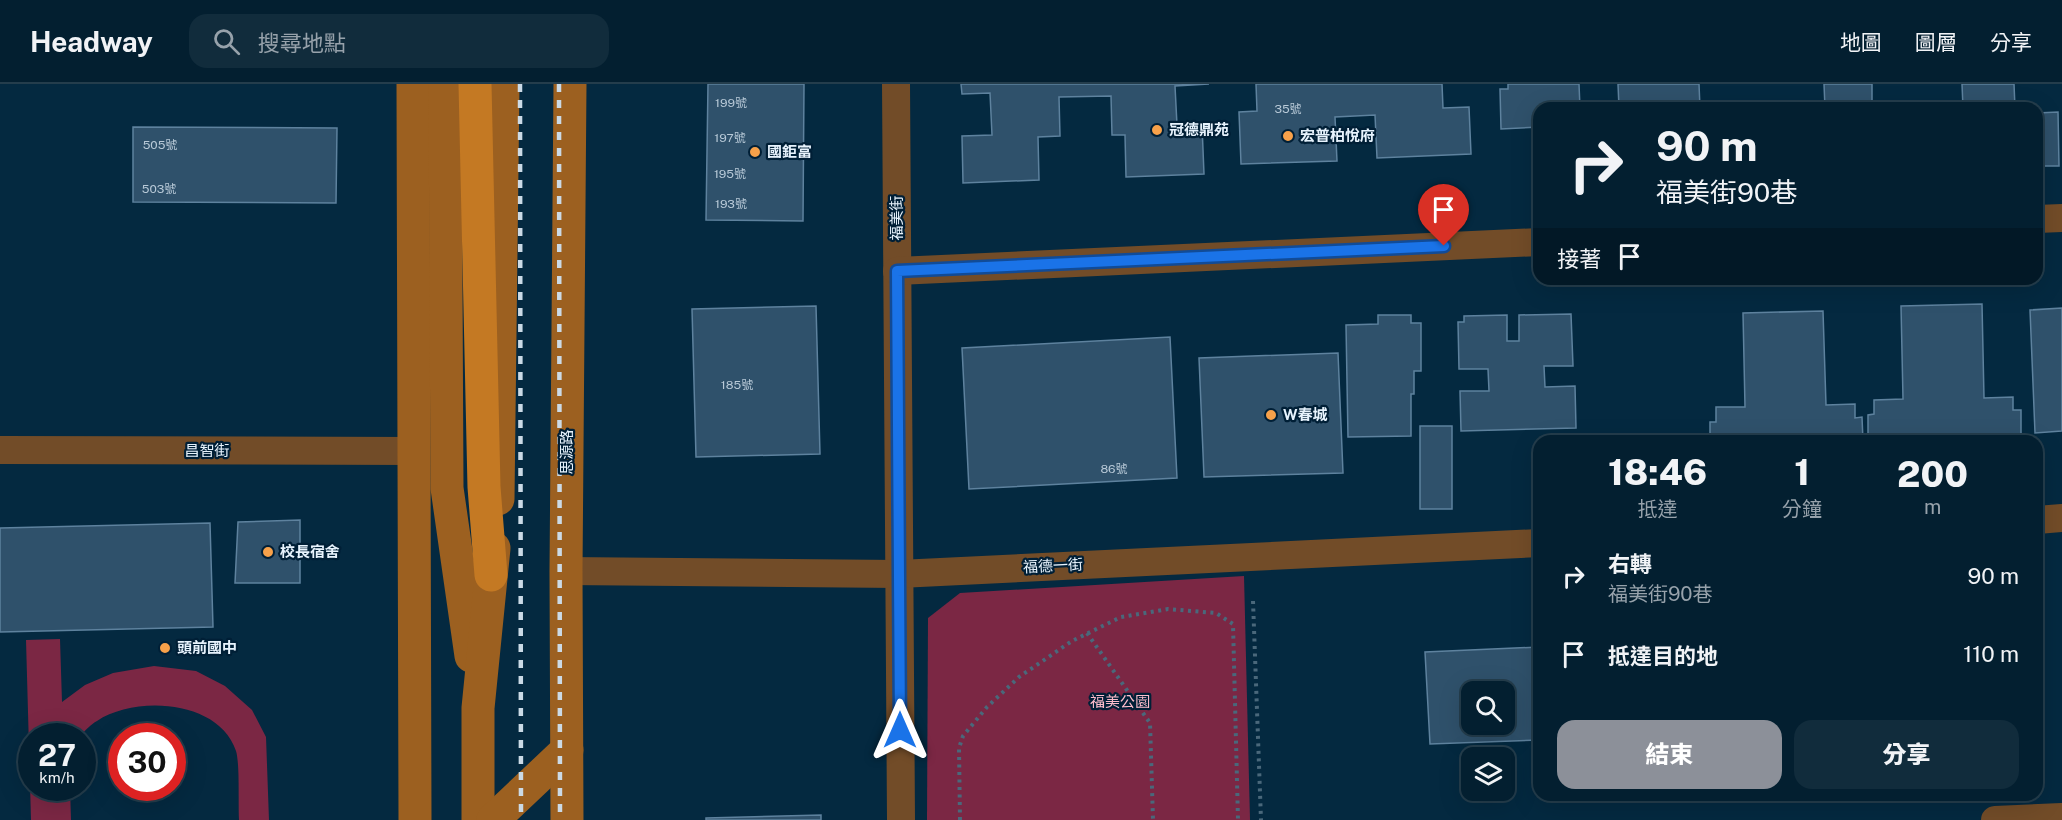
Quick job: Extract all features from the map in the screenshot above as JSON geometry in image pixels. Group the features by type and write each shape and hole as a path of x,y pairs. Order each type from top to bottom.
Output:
{"highway":[{"path":"475,84 484,486 491,575"}],"main road":[{"path":"413,84 415,820"},
{"path":"445,84 447,488 478,708"},
{"path":"478,820 478,708 500,487 503,84"},
{"name":"思源路","path":"567,820 566,571 570,84"},
{"path":"493,820 567,750"}],"street":[{"name":"福美街","path":"896,84 901,820"},
{"path":"2043,219 2062,218"},
{"path":"897,271 1533,242"},
{"name":"昌智街","path":"0,450 414,451"},
{"path":"2043,520 2062,518"},
{"name":"福德一街","path":"566,571 899,574 1533,543"},
{"path":"1995,820 2062,817"}],"path":[{"path":"1253,601 1261,820"},
{"path":"960,820 959,748 963,736 987,707 1019,677 1072,640 1121,617 1168,609 1216,613 1233,624 1238,820"},
{"path":"1087,633 1150,723 1153,820"}],"green space":[{"name":"福美公園","path":"1244,576 1250,820 927,820 928,618 960,593"},
{"path":"60,639 62,702 85,685 113,673 154,666 196,671 225,686 252,710 266,737 269,820 239,820 236,751 227,734 213,721 195,712 175,707 154,706 113,713 94,723 28,723 26,640"},
{"path":"30,801 70,801 71,820 31,820"}],"building":[{"name":"國鉅富","path":"708,84 804,84 803,221 706,220"},
{"name":"冠德鼎苑","path":"961,84 1209,84 1175,86 1177,125 1202,125 1204,174 1126,177 1125,135 1112,135 1111,96 1059,97 1060,136 1038,137 1039,180 963,183 962,136 992,135 990,93 962,94"},
{"name":"宏普柏悅府","path":"1256,84 1442,84 1443,108 1469,107 1471,154 1377,158 1375,115 1335,117 1337,161 1241,164 1239,112 1257,111"},
{"path":"1508,84 1579,84 1580,102 1533,102 1533,127 1501,129 1500,89 1508,89"},
{"path":"1618,84 1699,84 1700,102 1619,102"},
{"path":"1824,84 1872,84 1872,102 1825,102"},
{"path":"1962,84 2014,84 2015,102 1963,102"},
{"path":"2058,112 2059,166 2043,166 2043,113"},
{"path":"133,127 337,128 336,203 133,202"},
{"path":"1982,304 1984,398 2013,397 2013,410 2021,410 2021,435 1868,435 1868,415 1874,414 1874,400 1903,399 1901,306"},
{"path":"816,306 820,454 696,457 692,309"},
{"path":"2062,308 2062,431 2035,433 2030,310"},
{"path":"1823,311 1826,405 1855,404 1855,418 1862,417 1863,435 1710,435 1710,422 1716,422 1716,407 1745,407 1743,313"},
{"path":"1571,314 1573,366 1544,366 1545,387 1575,386 1576,428 1461,431 1460,391 1489,391 1488,369 1459,369 1458,322 1464,322 1464,316 1507,315 1507,341 1519,341 1519,315"},
{"path":"1378,315 1411,315 1411,323 1421,323 1421,371 1414,371 1414,394 1411,394 1411,436 1348,437 1346,325 1378,324"},
{"path":"1170,337 1177,478 969,489 962,348"},
{"name":"W春城","path":"1338,353 1343,473 1204,477 1199,358"},
{"path":"1420,426 1452,426 1452,509 1420,509"},
{"name":"校長宿舍","path":"300,520 300,583 235,583 238,522"},
{"path":"210,523 213,627 0,632 0,528"},
{"path":"1533,647 1533,740 1430,744 1425,652"},
{"path":"821,815 821,820 706,820 706,818"}],"railway":[{"path":"520,84 521,820"},
{"path":"559,84 560,820"}],"place":[{"name":"冠德鼎苑","path":"1157,130"},
{"name":"宏普柏悅府","path":"1288,136"},
{"name":"國鉅富","path":"755,152"},
{"name":"W春城","path":"1271,415"},
{"name":"校長宿舍","path":"268,552"},
{"name":"頭前國中","path":"165,648"}],"route":[{"path":"900,730 897,271 1444,246"}]}
